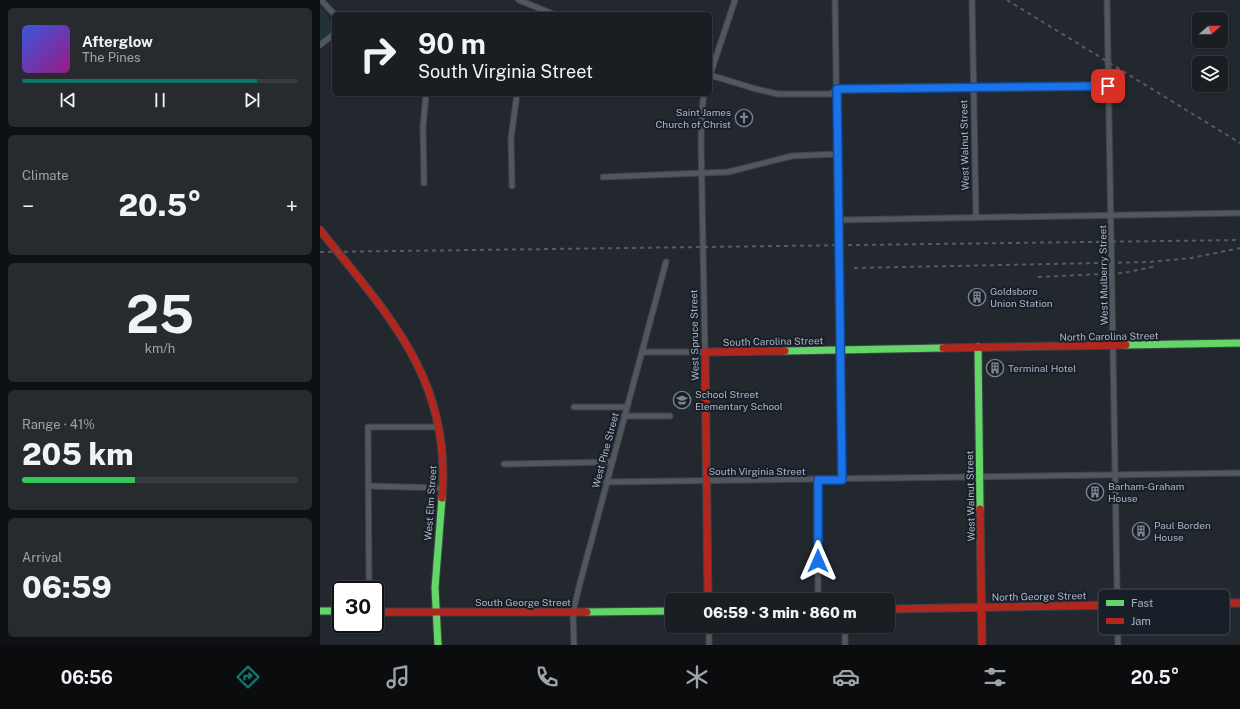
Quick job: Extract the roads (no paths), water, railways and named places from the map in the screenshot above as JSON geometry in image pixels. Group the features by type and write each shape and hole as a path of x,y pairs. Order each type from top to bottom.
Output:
{"street":[{"path":"321,0 332,12"},
{"path":"519,0 548,12"},
{"path":"712,69 735,0"},
{"path":"835,0 842,480"},
{"name":"West Walnut Street","path":"972,0 976,217"},
{"name":"West Mulberry Street","path":"1106,0 1112,216 1117,589"},
{"path":"320,45 332,36"},
{"path":"712,76 778,94 831,94 837,89 1108,86"},
{"path":"424,183 423,127 426,96"},
{"path":"512,186 511,138 518,96"},
{"name":"West Spruce Street","path":"704,96 702,110 702,174 708,593"},
{"path":"603,177 702,174 740,170 792,156 837,154"},
{"path":"838,220 1240,213"},
{"name":"West Elm Street","path":"320,230 399,330 410,348 431,392 443,453 443,488 435,592 438,645"},
{"name":"West Pine Street","path":"574,645 573,612 606,482 666,262"},
{"name":"North Carolina Street","path":"978,348 1240,343"},
{"name":"West Walnut Street","path":"978,348 982,645"},
{"name":"South Carolina Street","path":"642,352 978,348"},
{"path":"574,406 626,407"},
{"path":"624,416 670,416"},
{"path":"369,581 368,427 439,427"},
{"path":"504,464 612,462"},
{"name":"South Virginia Street","path":"606,482 707,480 711,482 1240,474"},
{"path":"818,480 818,593"},
{"path":"368,486 443,488"},
{"name":"North George Street","path":"1230,603 1240,603"},
{"name":"North George Street","path":"982,607 1098,606"},
{"path":"895,609 982,607"},
{"path":"320,611 332,611"},
{"name":"South George Street","path":"384,612 665,611"},
{"path":"709,633 709,645"},
{"path":"845,633 845,645"},
{"name":"West Mulberry Street","path":"1118,635 1118,645"}],"railway":[{"path":"1007,0 1240,143"},
{"path":"320,252 1240,240"},
{"path":"854,268 1149,262 1191,258 1240,248"},
{"path":"1038,277 1123,273 1157,266"}],"place":[{"name":"Saint James Church of Christ","path":"744,118"},
{"name":"Goldsboro Union Station","path":"977,297"},
{"name":"Terminal Hotel","path":"995,368"},
{"name":"School Street Elementary School","path":"682,400"},
{"name":"Barham-Graham House","path":"1095,492"},
{"name":"Paul Borden House","path":"1141,531"}]}
